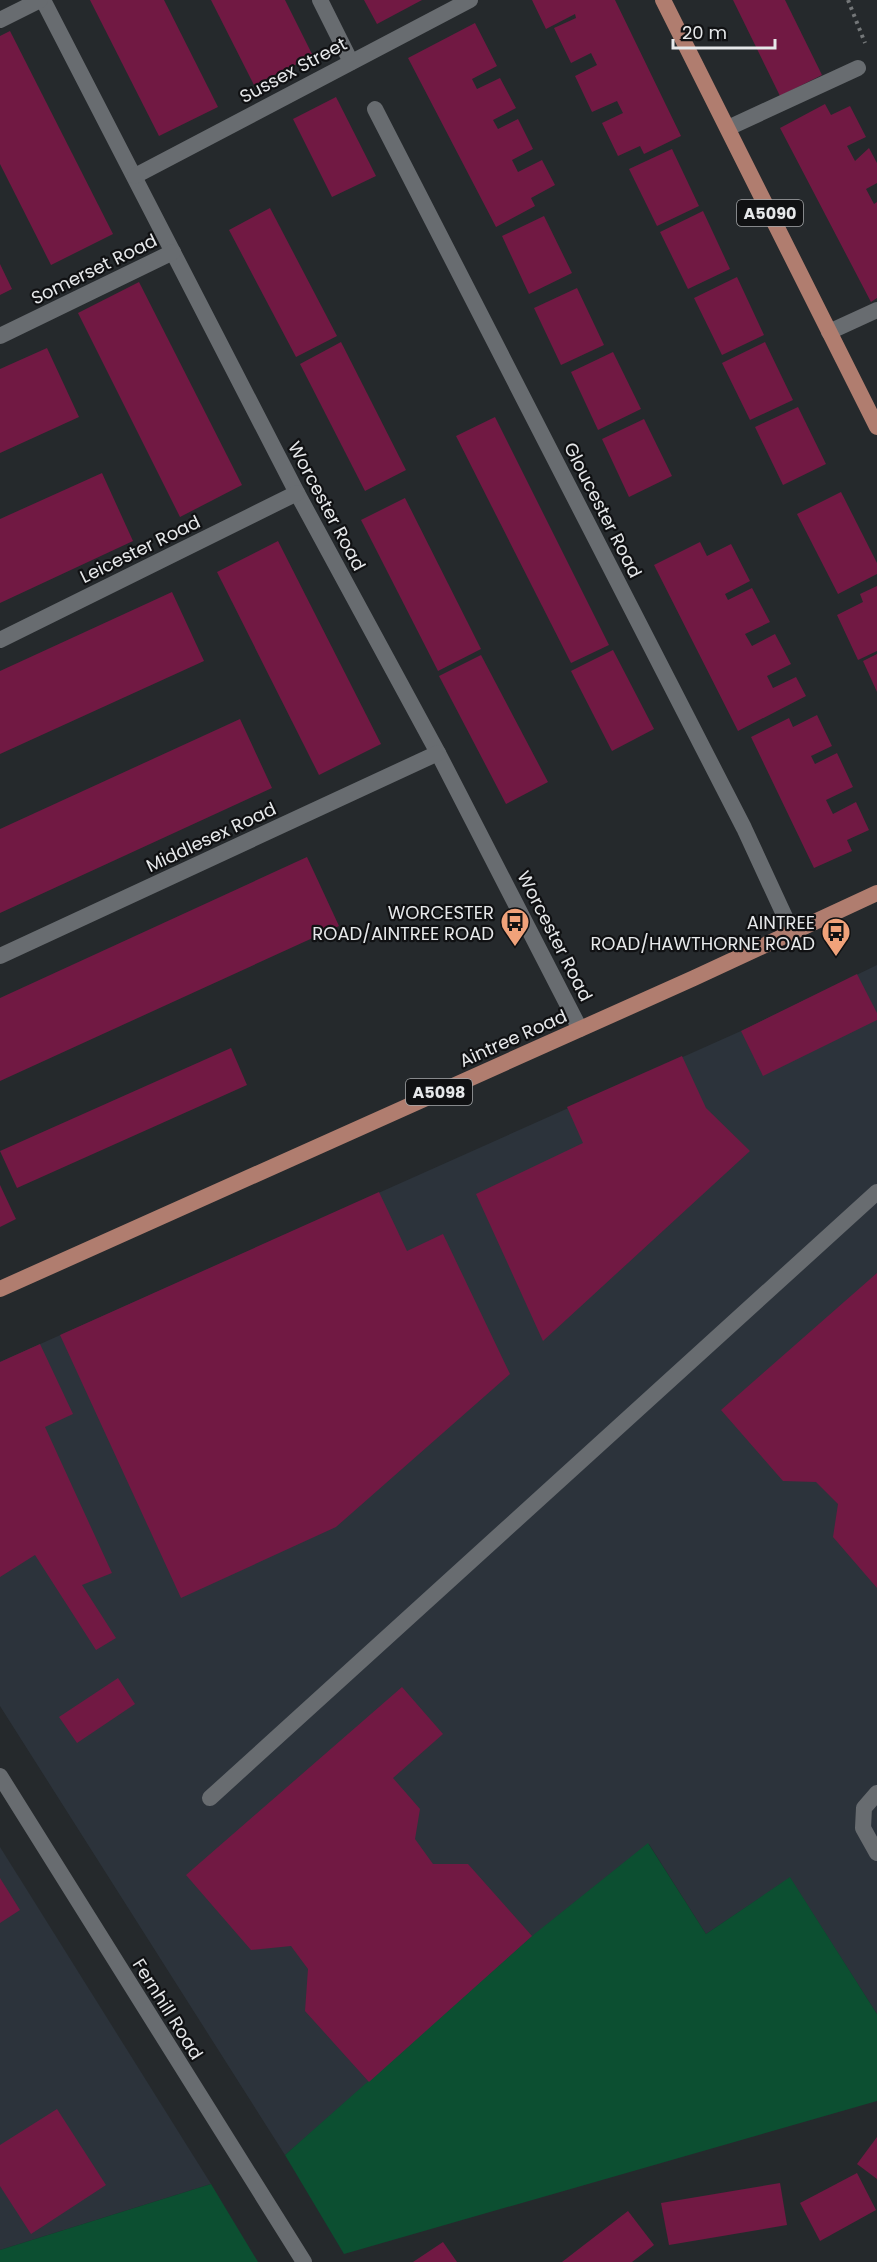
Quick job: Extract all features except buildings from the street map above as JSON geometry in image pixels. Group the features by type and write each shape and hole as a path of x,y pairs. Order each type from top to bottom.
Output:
{"main road":[{"name":"A5090","path":"663,0 877,427"},
{"name":"Aintree Road","path":"0,1289 877,893"}],"street":[{"path":"0,20 41,0"},
{"name":"Worcester Road","path":"41,0 135,176 297,493 438,753 580,1029"},
{"path":"320,0 351,62"},
{"name":"Sussex Street","path":"135,176 470,0"},
{"path":"728,128 858,68"},
{"name":"Gloucester Road","path":"375,109 744,828 792,932"},
{"name":"Somerset Road","path":"0,336 173,252"},
{"path":"829,332 877,310"},
{"name":"Leicester Road","path":"0,640 297,493"},
{"name":"Middlesex Road","path":"0,956 438,753"},
{"path":"210,1798 877,1192"},
{"name":"Fernhill Road","path":"0,1776 304,2262"},
{"path":"877,1793 864,1808 863,1828 877,1853"}],"path":[{"path":"848,0 868,51"}],"shaded area":[{"path":"877,965 877,2014 790,1878 706,1934 649,1844 285,2155 0,1706 0,1362 741,1031"},
{"path":"0,1847 211,2184 0,2250"}],"green space":[{"path":"648,1843 706,1934 790,1877 877,2014 877,2101 344,2254 285,2155 532,1936"},
{"path":"211,2184 258,2262 0,2262 0,2250"}],"place":[{"name":"WORCESTER ROAD/AINTREE ROAD","path":"515,948"},
{"name":"AINTREE ROAD/HAWTHORNE ROAD","path":"836,958"}]}
